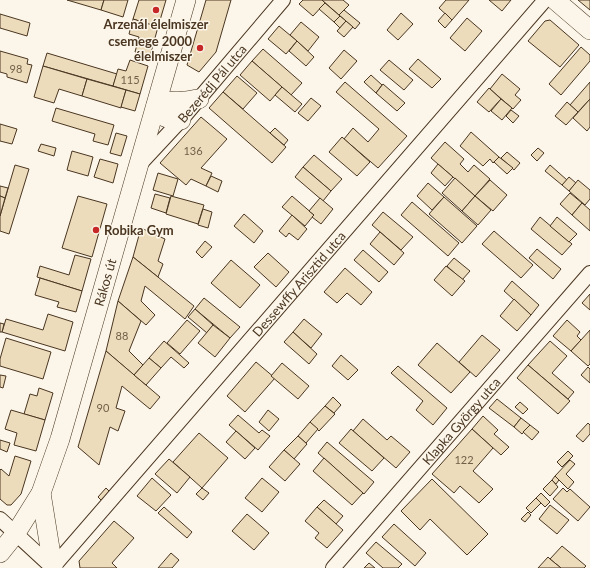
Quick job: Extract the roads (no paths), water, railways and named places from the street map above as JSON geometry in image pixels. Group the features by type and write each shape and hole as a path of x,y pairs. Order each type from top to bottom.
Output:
{"street":[{"name":"Rákos út","path":"0,553 16,533 41,493 60,440 186,0"},
{"name":"Bezerédj Pál utca","path":"139,165 181,120 195,99 283,0"},
{"name":"Dessewffy Arisztid utca","path":"53,568 545,0"},
{"path":"555,0 590,30"},
{"path":"164,74 175,92 195,99"},
{"path":"181,120 168,119 161,115 156,106 164,101 185,101 195,99"},
{"name":"Klapka György utca","path":"333,568 590,273"},
{"path":"41,493 53,568"},
{"path":"0,519 53,568"}],"place":[{"name":"Arzenál élelmiszer","path":"156,10"},
{"name":"csemege 2000 élelmiszer","path":"200,48"},
{"name":"Robika Gym","path":"96,230"}]}
